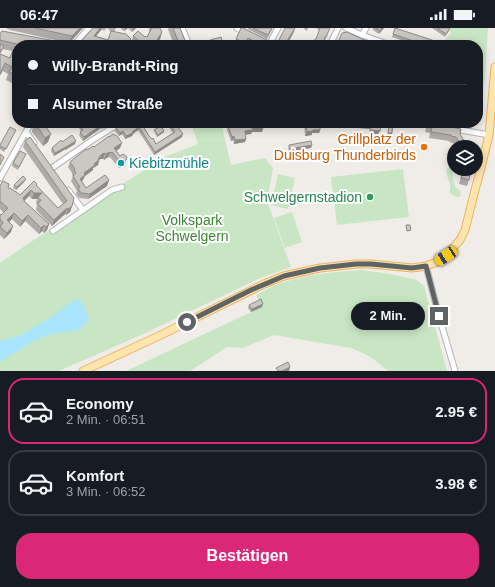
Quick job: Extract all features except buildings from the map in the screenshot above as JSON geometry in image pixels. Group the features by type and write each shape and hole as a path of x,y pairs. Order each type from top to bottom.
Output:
{"main road":[{"path":"83,371 257,287 284,276 320,268 356,264 412,268 426,266 437,262 446,256 455,247 465,230 489,135 495,67"}],"street":[{"path":"78,40 89,28"},
{"path":"182,28 187,40"},
{"path":"237,28 252,36"},
{"path":"272,40 278,28"},
{"path":"332,40 338,28"},
{"path":"346,28 376,40"},
{"path":"362,35 366,28"},
{"path":"0,178 28,128"},
{"path":"52,168 112,128"},
{"path":"448,128 489,135"},
{"path":"26,132 39,150"},
{"path":"48,162 56,174"},
{"path":"65,186 83,210"},
{"path":"53,231 112,190 122,187"},
{"path":"426,266 455,371"}],"green space":[{"path":"447,28 488,28 483,89 483,40 445,40 451,33"},
{"name":"Volkspark Schwelgern","path":"193,128 222,128 231,165 265,158 273,168 267,201 291,267 258,279 141,335 59,371 0,371 0,263 167,156 198,144"},
{"path":"403,169 409,217 337,225 331,177"},
{"path":"278,174 295,178 288,209 271,205"},
{"path":"447,176 453,176 456,188 461,192 460,197 450,193"},
{"path":"292,212 302,242 285,248 274,218"},
{"path":"362,270 417,280 424,286 447,371 388,371 367,355 351,348 274,335 243,348 227,347 190,371 126,371 262,307 256,295 273,286 305,277"}],"water":[{"path":"77,299 82,302 89,320 80,330 51,334 34,341 0,362 0,341 19,336"}],"place":[{"name":"Grillplatz der Duisburg Thunderbirds","path":"424,147"},
{"name":"Kiebitzmühle","path":"121,163"},
{"name":"Schwelgernstadion","path":"370,197"}],"route":[{"path":"187,322 251,290 284,276 320,268 356,264 412,268 426,266 439,316"}]}
